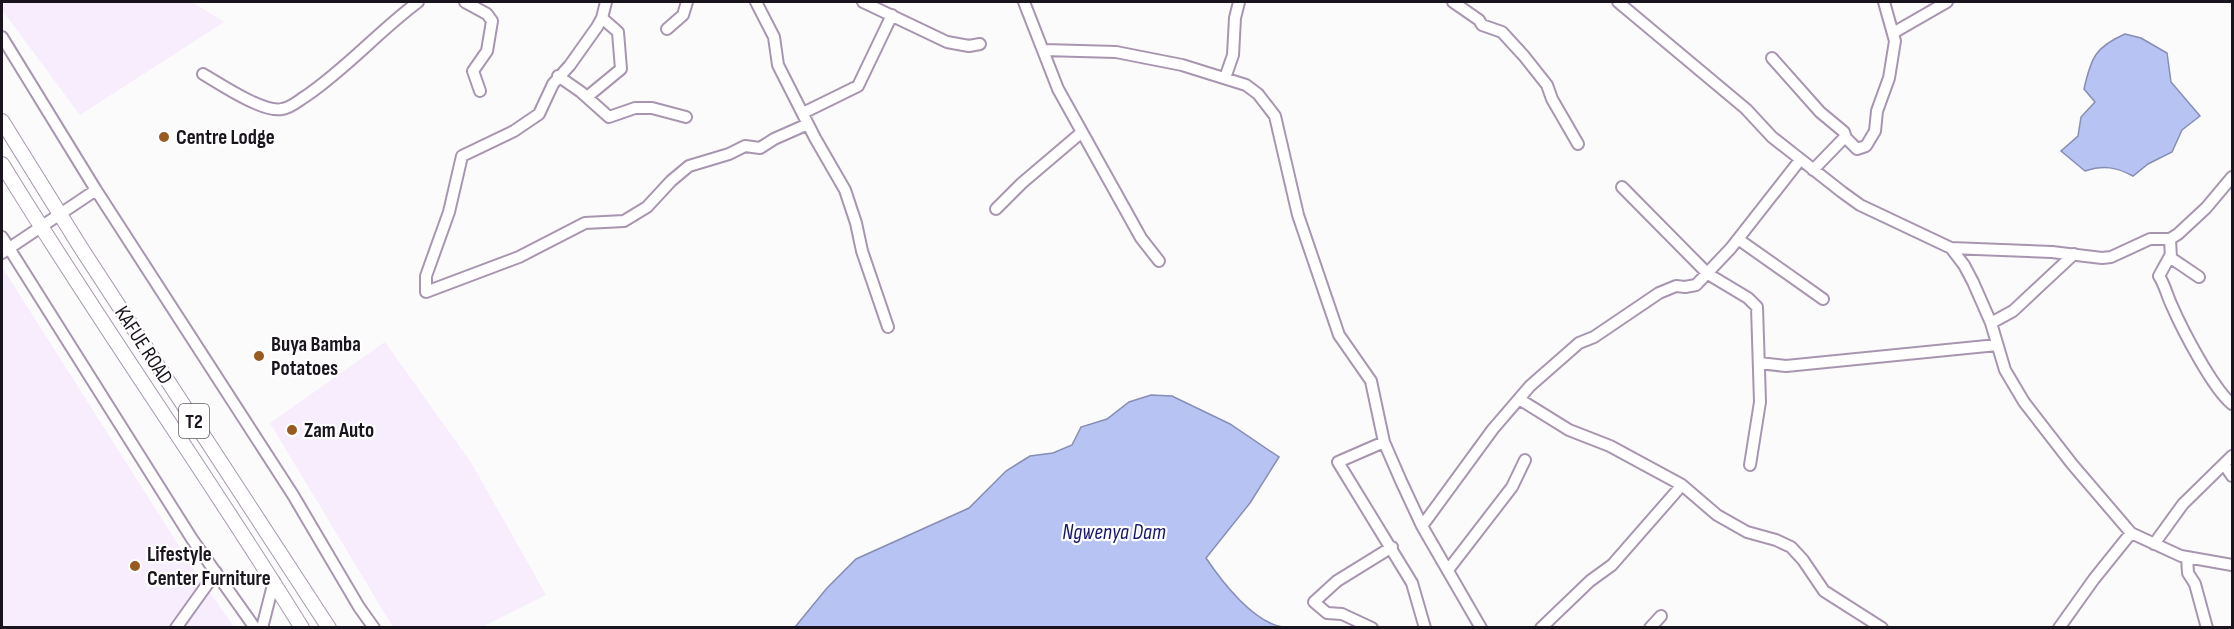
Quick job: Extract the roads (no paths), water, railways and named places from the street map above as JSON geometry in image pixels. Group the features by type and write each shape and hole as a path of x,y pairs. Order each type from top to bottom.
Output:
{"main road":[{"name":"KAFUE ROAD","path":"2,121 87,257 329,627"},
{"name":"KAFUE ROAD","path":"2,164 41,228 303,627"}],"street":[{"path":"203,74 251,101 280,110 292,105 335,75 418,2"},
{"path":"465,2 488,14 492,21 487,51 474,72 480,91"},
{"path":"606,2 602,18 570,65 558,76 539,114 530,122 462,156 449,212 426,276 426,292 519,257 585,223 624,220 647,207 675,177 689,166 729,154 745,146 760,148 808,124"},
{"path":"667,29 683,15 687,2"},
{"path":"756,2 774,38 778,65 845,190 862,251 888,327"},
{"path":"863,2 958,45 981,44"},
{"path":"1024,2 1058,89 1141,238 1159,261"},
{"path":"1225,78 1233,55 1234,18 1239,2"},
{"path":"1453,2 1479,20 1482,25 1502,32 1539,74 1578,144"},
{"path":"1617,2 1746,109 1772,137 1860,205 1951,248 2111,257 2150,239 2170,239 2206,208 2232,177"},
{"path":"1772,57 1820,112 1844,132 1846,138 1857,149 1866,146 1875,131 1877,111 1889,78 1895,41 1884,2"},
{"path":"1893,33 1947,2"},
{"path":"803,113 858,86 892,15"},
{"path":"587,97 621,69 618,32 602,18"},
{"path":"2,37 96,190 288,488 359,607 374,627"},
{"path":"1044,50 1116,52 1182,65 1246,86 1258,94 1275,116 1302,226 1339,335 1371,381 1384,442 1422,526 1481,627"},
{"path":"558,76 612,117 635,108 652,108 686,117"},
{"path":"996,209 1022,183 1082,132"},
{"path":"1813,170 1846,138"},
{"path":"1422,526 1493,429 1546,371 1579,342 1594,337 1659,293 1676,286 1696,285 1738,238 1800,160"},
{"path":"1622,187 1708,274 1748,298 1757,307 1760,402 1750,465"},
{"path":"5,251 96,190"},
{"path":"2,237 5,251 192,539 255,627"},
{"path":"1738,238 1823,298"},
{"path":"2170,239 2170,256 2159,273 2172,307 2222,394 2232,404"},
{"path":"1951,248 1973,282 1990,322 2005,370 2024,402 2072,464 2131,533 2187,557 2232,565"},
{"path":"1990,322 2013,311 2074,255"},
{"path":"2170,256 2199,277"},
{"path":"1759,363 1786,366 1997,345"},
{"path":"1519,399 1569,430 1610,446 1682,485 1717,515 1747,532 1791,547 1803,560 1824,591 1882,627"},
{"path":"1384,442 1338,462 1413,583 1425,627"},
{"path":"2154,544 2183,504 2232,456"},
{"path":"1448,570 1512,487 1525,460"},
{"path":"2224,464 2232,476"},
{"path":"1541,627 1590,581 1612,565 1682,485"},
{"path":"2059,627 2131,533"},
{"path":"1372,627 1342,614 1327,614 1314,602 1337,582 1392,547"},
{"path":"2187,557 2188,573 2195,584 2207,627"},
{"path":"176,627 216,572"},
{"path":"262,627 274,581"},
{"path":"1650,627 1661,616"}],"water":[{"path":"2125,34 2141,38 2167,53 2171,82 2200,116 2182,130 2172,152 2148,164 2133,176 2110,168 2085,171 2061,151 2078,136 2081,117 2095,102 2084,89 2092,61 2107,44"},
{"name":"Ngwenya Dam","path":"1151,395 1172,396 1230,424 1279,457 1250,503 1206,558 1250,610 1272,624 1283,627 795,627 827,588 856,559 969,508 1006,471 1030,456 1053,453 1072,445 1081,427 1107,419 1129,402"}],"place":[{"name":"Centre Lodge","path":"164,137"},
{"name":"Buya Bamba Potatoes","path":"259,356"},
{"name":"Zam Auto","path":"292,430"},
{"name":"Lifestyle Center Furniture","path":"135,566"}]}
